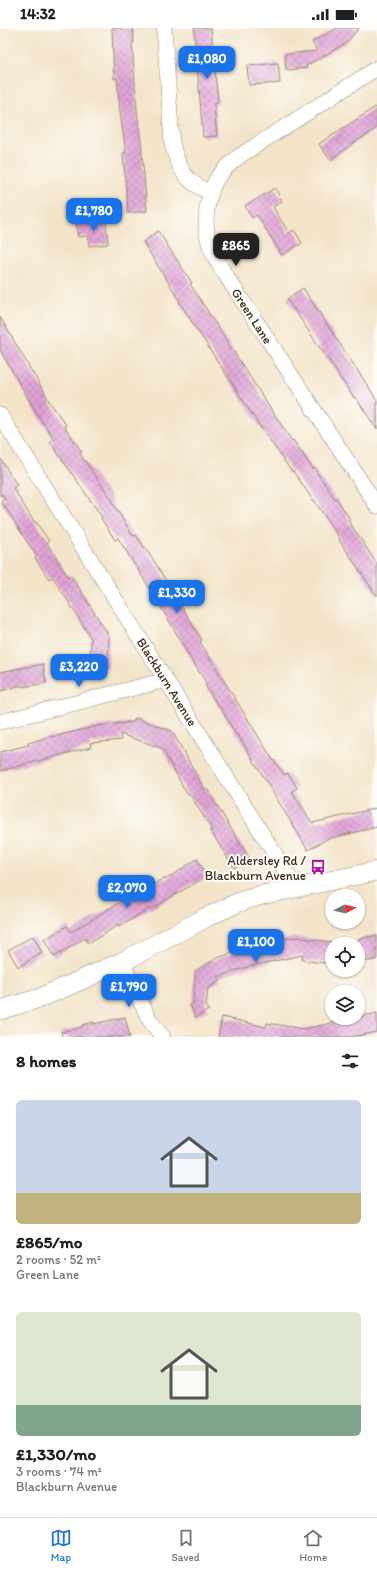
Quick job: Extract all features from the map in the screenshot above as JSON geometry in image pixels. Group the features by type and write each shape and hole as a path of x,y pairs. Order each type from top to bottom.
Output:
{"street":[{"path":"164,28 172,143 176,161 181,171 190,181 201,189 211,193"},
{"name":"Green Lane","path":"377,68 238,157 217,179 207,208 207,226 210,247 219,265 377,506"},
{"name":"Blackburn Avenue","path":"0,415 296,888"},
{"path":"0,722 166,680"},
{"path":"0,1010 40,998 122,962 239,902 262,895 377,871"},
{"path":"122,962 150,1021 163,1037"}],"building":[{"path":"112,28 133,28 134,43 132,43 137,111 147,211 128,213 123,153 126,153 117,78 114,79"},
{"path":"194,28 211,28 218,103 214,104 217,136 203,137"},
{"path":"337,28 359,28 346,43 306,66 307,68 286,70 285,54 317,51 312,42"},
{"path":"278,63 280,83 249,85 247,66"},
{"path":"377,106 377,128 330,160 319,144"},
{"path":"275,188 282,201 273,207 289,233 294,230 302,243 282,255 257,215 252,218 245,206"},
{"path":"106,220 108,244 89,246 88,236 78,237 76,224"},
{"path":"158,231 192,283 190,284 266,402 292,441 293,440 313,469 314,468 335,499 336,498 350,519 348,520 377,564 377,596 314,500 293,471 292,472 257,422 179,302 180,301 143,242"},
{"path":"303,288 377,400 377,429 355,397 354,398 287,299"},
{"path":"0,317 51,404 66,425 64,426 82,452 80,454 113,501 112,502 133,536 136,535 154,561 202,640 200,642 273,760 284,775 288,773 297,788 292,791 312,823 377,808 377,827 327,839 308,850 238,735 237,736 205,685 207,684 139,571 118,538 115,540 101,518 102,517 50,442 54,439 37,414 0,350"},
{"path":"0,458 17,485 13,488 34,522 35,521 49,541 47,543 68,577 71,575 109,636 108,668 90,668 91,638 53,577 49,579 35,558 37,557 1,501 5,499 2,494 0,496"},
{"path":"43,664 46,683 22,687 22,685 0,691 0,672"},
{"path":"135,718 172,731 205,790 207,789 249,858 234,868 189,793 187,794 162,748 120,734 121,740 90,743 91,747 0,771 0,752 29,745 28,743 52,736 98,726 133,722"},
{"path":"197,859 207,876 119,927 118,925 88,944 85,938 54,957 44,940 67,926 71,932 133,894 134,896 164,878 165,880"},
{"path":"377,935 377,959 365,962 365,938"},
{"path":"33,936 42,953 18,967 8,950"},
{"path":"294,937 325,941 325,963 302,960 303,955 250,966 218,977 220,981 208,988 206,1006 209,1010 195,1017 190,1004 193,1003 195,971 215,959 254,945"},
{"path":"377,1013 377,1032 351,1037 218,1037 222,1017 266,1027 267,1023 304,1029 325,1024 365,1025 365,1016"},
{"path":"125,1017 130,1037 62,1037 61,1032 82,1027 82,1025 94,1022 94,1024"}],"place":[{"name":"Aldersley Rd / Blackburn Avenue","path":"318,867"}]}
